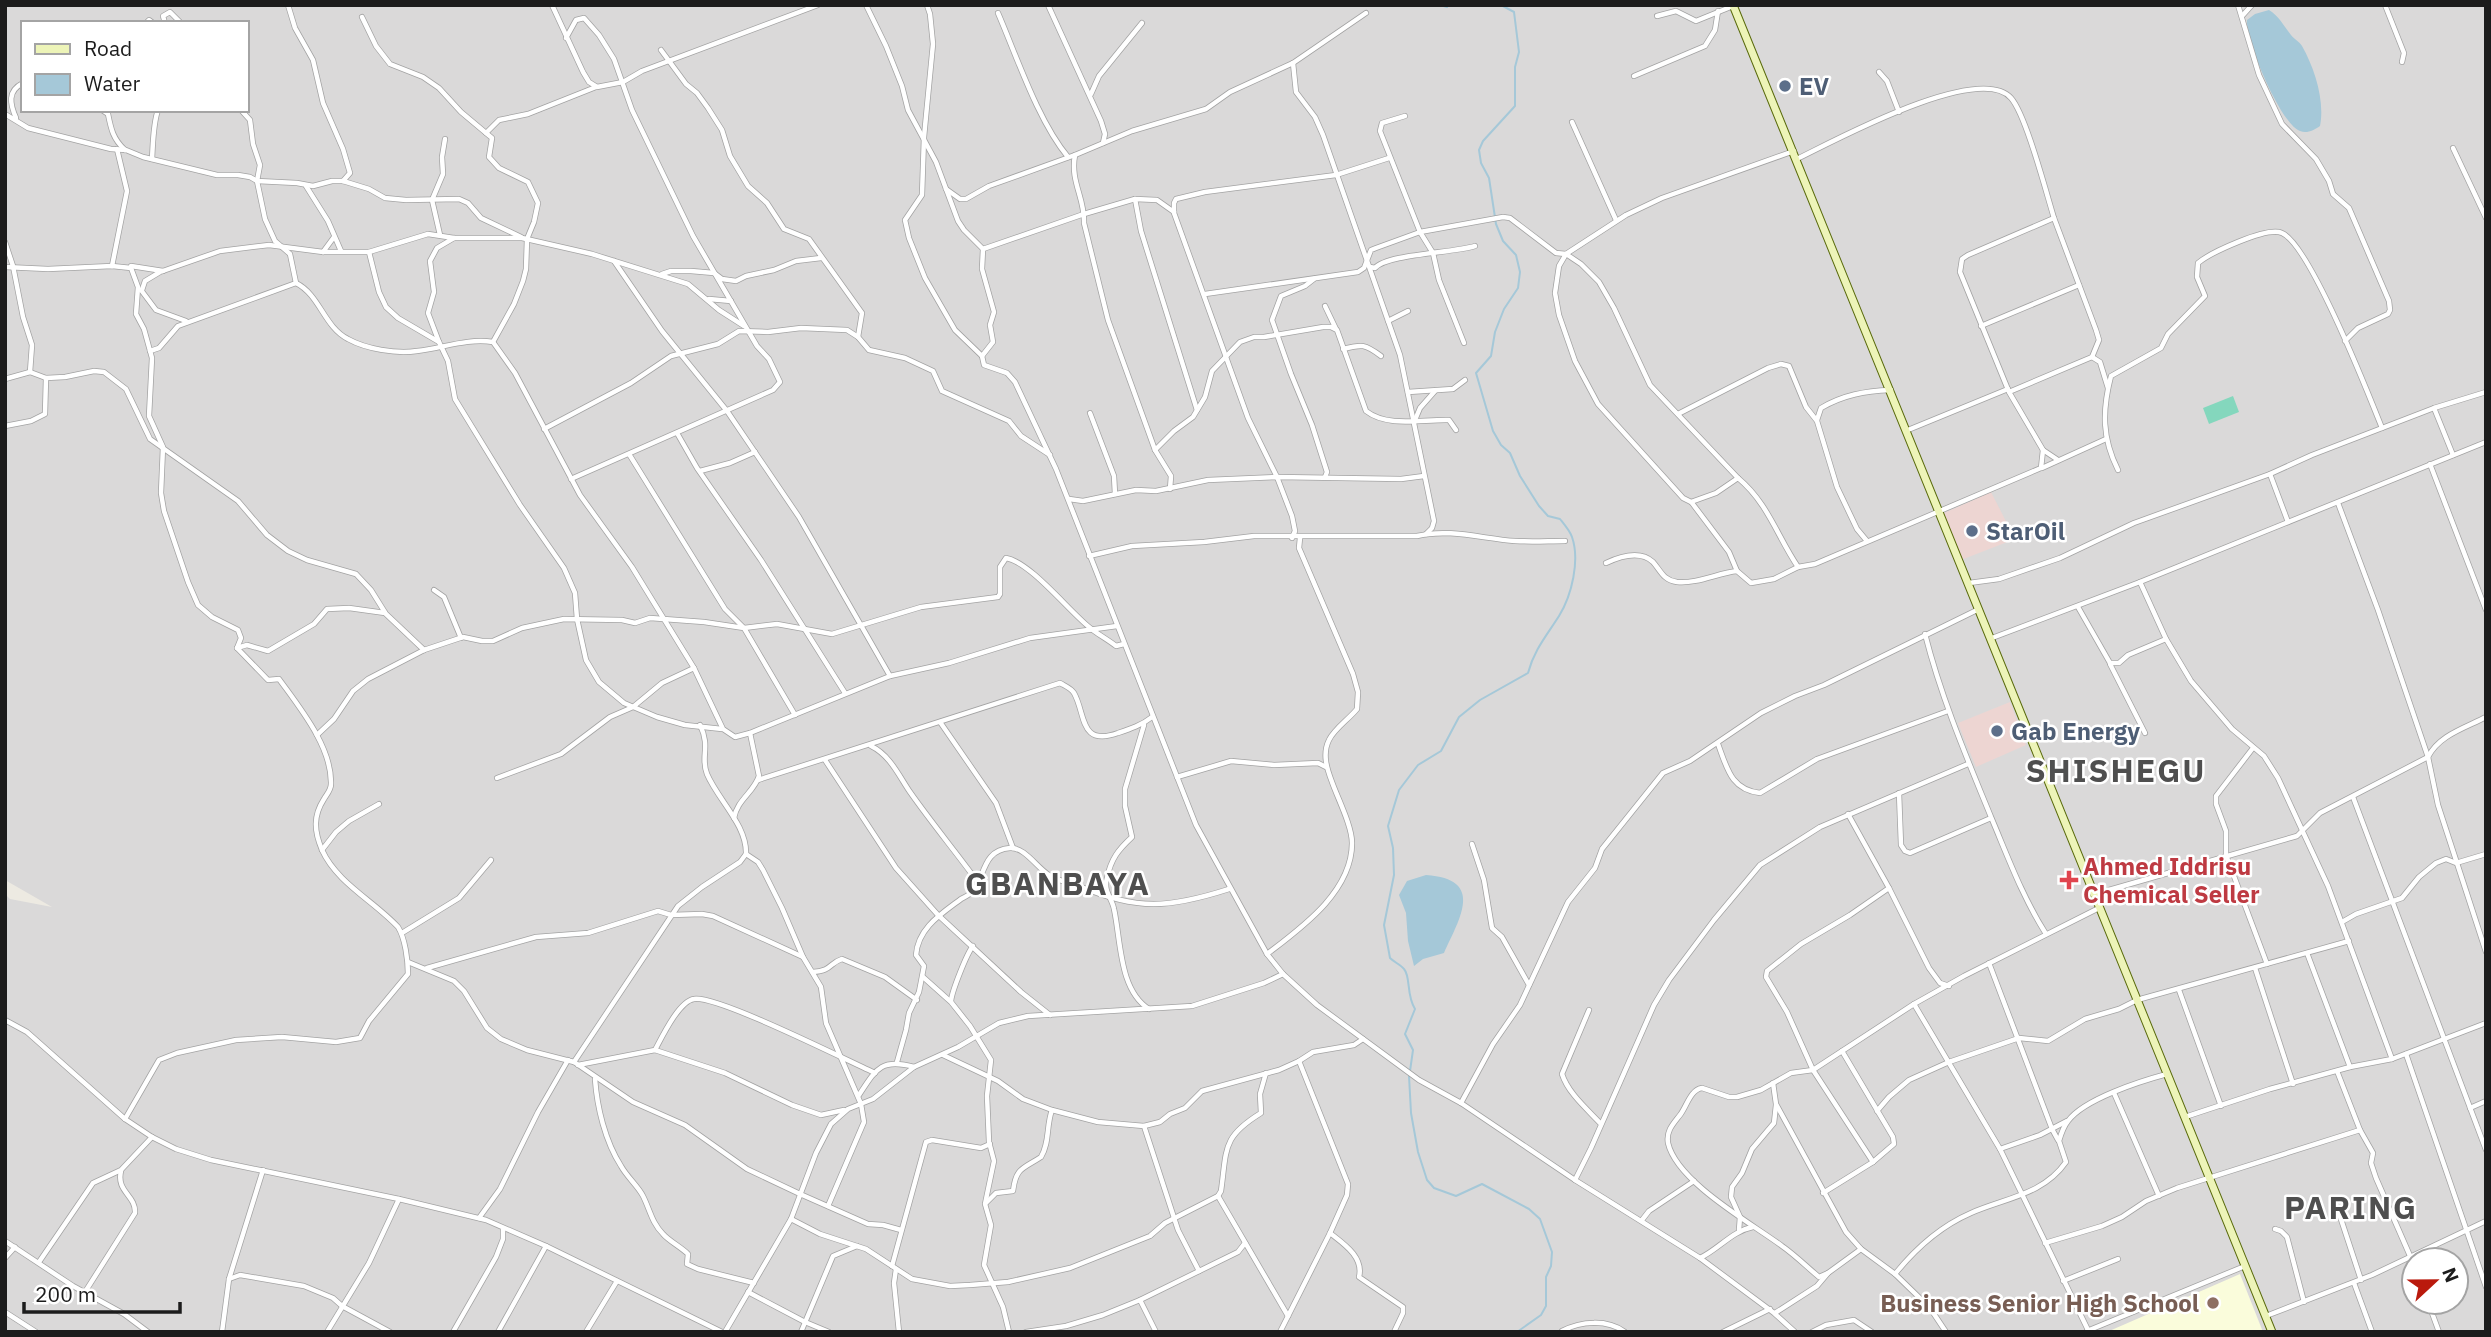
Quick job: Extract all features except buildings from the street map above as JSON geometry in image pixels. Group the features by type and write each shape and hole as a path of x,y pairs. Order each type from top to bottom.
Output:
{"main road":[{"path":"1733,5 1908,430 2272,1332"}],"street":[{"path":"288,5 295,28 311,54 323,103 343,149 350,173 343,181"},
{"path":"552,5 586,78 597,87"},
{"path":"486,133 499,120 528,114 597,87 623,82 642,71 818,5"},
{"path":"866,5 890,56 908,110 924,137 958,221 983,249 982,269 994,312 990,326 994,339 982,356"},
{"path":"927,5 933,44 924,137 922,195 905,220 909,238 925,278 955,330 982,356 984,365 1012,377 1068,499 1196,825 1267,954 1283,974 1310,999 1419,1080 1461,1103 1575,1180 1700,1258 1772,1311 1795,1332"},
{"path":"1048,5 1091,94 1105,134 1102,144"},
{"path":"1657,16 1676,11 1696,21 1733,5"},
{"path":"2238,5 2259,75 2282,124 2316,159 2333,194 2349,208 2389,301 2388,314 2358,328 2346,341"},
{"path":"2242,16 2252,5"},
{"path":"2385,5 2404,53 2402,62"},
{"path":"1634,76 1705,46 1715,30 1718,11"},
{"path":"164,21 163,16 170,12 179,21"},
{"path":"998,13 1045,118 1068,158"},
{"path":"946,189 960,199 966,199 989,186 1076,155 1132,131 1206,109 1230,92 1293,63 1366,13"},
{"path":"362,17 376,46 390,64 423,77 439,88 461,112 492,138 489,157 499,168 528,182 537,197 538,210 525,238 526,269 523,281 493,342"},
{"path":"566,38 576,20 582,17 613,57 632,110 692,236 746,329 769,359 780,382 773,390 571,478"},
{"path":"1091,94 1099,76 1142,23"},
{"path":"661,50 708,108 722,130 726,147 748,186 767,203 784,229 808,239 862,313 858,337"},
{"path":"1293,63 1296,92 1314,117 1400,355 1434,521 1426,534"},
{"path":"1880,72 1887,81 1899,112"},
{"path":"17,119 11,103 11,93 21,84"},
{"path":"1908,430 2092,357 2099,340 2054,218 2020,113 2008,95 1988,88 1939,96 1795,155 1662,198 1616,220 1566,254 1559,267 1555,293 1559,315 1575,361 1598,404 1683,498 1691,502 1729,552 1737,572 1754,584 1774,579 1798,567 1815,564 2106,439"},
{"path":"105,112 108,114 116,142 126,150"},
{"path":"152,159 156,133 154,123 157,112"},
{"path":"243,112 250,120 253,144 260,165 257,181 265,219 271,234 290,254 296,284"},
{"path":"5,114 28,128 126,150 217,175 313,186 343,181 369,189 385,198 462,200 481,218 525,238"},
{"path":"1405,116 1385,121 1380,127 1389,158 1420,232 1433,253 1438,280 1464,343"},
{"path":"1572,122 1616,220"},
{"path":"440,235 432,200 443,174 445,139"},
{"path":"2453,148 2486,218"},
{"path":"112,266 127,191 117,149"},
{"path":"1076,155 1073,172 1108,320 1155,450 1171,476 1170,489"},
{"path":"1292,538 1294,524 1277,477 1248,418 1225,357 1205,294 1174,213 1174,202 1184,197 1336,175 1389,158"},
{"path":"306,185 328,221 341,251"},
{"path":"983,249 1136,199 1157,200 1174,213"},
{"path":"1136,199 1142,231 1197,411"},
{"path":"1205,294 1358,272 1369,265 1371,250 1420,232 1510,218 1556,253 1566,254 1581,264 1599,282 1650,385 1756,496 1777,527 1798,567"},
{"path":"2054,218 1962,259 1960,272 2009,391 2043,450 2059,461"},
{"path":"2118,470 2106,439 2106,402 2111,376 2161,348 2168,334 2205,296 2197,277 2198,263 2209,255 2270,231 2282,233 2293,240 2311,266 2382,428"},
{"path":"237,648 241,638 238,630 205,612 195,600 162,502 163,447 149,416 152,364 144,329 136,314 140,289 145,281 164,271 220,251 269,245 323,252 369,252 398,245 420,235 525,238 614,260 688,284 746,329"},
{"path":"323,252 335,236"},
{"path":"454,238 437,248 430,261 434,292 428,313 447,361 455,399 506,484 564,568 575,593 582,645 590,668 605,687 624,703 674,722 723,729 735,737 890,676 949,663 1030,638 1117,626"},
{"path":"5,242 32,345 30,372"},
{"path":"1369,265 1375,268 1380,262 1475,246"},
{"path":"369,252 379,292 386,307 398,318 439,344"},
{"path":"661,275 671,271 714,273 722,279 736,281 796,261 821,258"},
{"path":"614,260 678,353 727,411 799,517 890,676"},
{"path":"130,266 140,289 156,310 188,321"},
{"path":"5,267 48,269 130,266 164,271"},
{"path":"1315,278 1305,286 1281,296 1272,320 1312,425 1327,472 1325,477"},
{"path":"149,351 159,348 178,326 188,321 296,284 306,288 343,337 351,341 407,352 439,344 493,342"},
{"path":"1981,326 2078,285"},
{"path":"708,299 731,301"},
{"path":"1325,306 1366,411 1381,418 1414,422 1449,420 1456,430"},
{"path":"1388,321 1408,311"},
{"path":"1155,450 1197,411 1205,397 1212,371 1240,342 1254,337 1323,327 1336,330"},
{"path":"544,429 631,383 660,362 678,353 718,344 739,331 826,328 846,330 858,337 869,351 905,358 933,371 942,391 1009,421 1021,436 1050,456"},
{"path":"493,342 515,373 571,478 694,668 723,729"},
{"path":"1343,349 1359,344 1371,348 1381,356"},
{"path":"2092,357 2100,362 2109,390"},
{"path":"1678,414 1768,368 1784,364 1789,366 1806,407 1817,421 1834,480 1857,528 1867,541"},
{"path":"5,379 30,372 46,378 65,377 94,370 104,372 126,389 150,439 238,501 267,535 288,551 307,560 356,574 371,590 386,614 424,650"},
{"path":"5,426 31,421 45,414 46,378"},
{"path":"1408,392 1452,388 1465,380"},
{"path":"1414,422 1420,408 1436,390"},
{"path":"1817,421 1821,408 1843,398 1865,391 1891,390"},
{"path":"1969,583 2018,573 2060,558 2134,523 2270,474 2434,408 2486,392"},
{"path":"2434,408 2453,455"},
{"path":"1090,413 1114,476 1115,494"},
{"path":"677,433 845,693"},
{"path":"1992,638 2078,607 2486,442"},
{"path":"2041,468 2043,450"},
{"path":"700,471 730,463 755,452"},
{"path":"629,454 725,609 744,628 795,715"},
{"path":"2430,464 2486,610"},
{"path":"2270,474 2288,522"},
{"path":"1068,499 1083,502 1136,490 1156,491 1208,480 1325,477 1369,480 1424,476"},
{"path":"1691,502 1716,493 1738,478"},
{"path":"2337,503 2378,610 2428,757 2438,805 2486,952"},
{"path":"1089,556 1132,546 1271,536 1300,538 1426,534 1479,536 1514,541 1565,541"},
{"path":"1267,954 1321,910 1349,862 1352,841 1325,755 1329,740 1357,709 1358,692 1346,654 1299,548 1300,538"},
{"path":"1606,563 1619,557 1634,555 1646,558 1653,562 1660,574 1670,581 1680,582 1737,572"},
{"path":"317,735 334,719 359,685 384,669 424,650 461,638 493,641 532,625 577,619 635,623 650,618 744,628 769,624 832,634 921,607 998,597 1000,567 1006,558 1030,571 1090,628 1116,646 1124,644"},
{"path":"2140,582 2166,639 2191,681 2232,729 2264,756 2278,778 2328,886 2392,1059"},
{"path":"433,590 444,597 461,638"},
{"path":"2078,607 2145,733"},
{"path":"1461,1103 1493,1044 1520,1005 1568,902 1595,868 1602,849 1663,772 1690,761 1761,713 1979,608"},
{"path":"237,648 247,645 268,651 314,624 327,609 359,609 386,614"},
{"path":"1925,633 1948,711 1968,765 2014,878 2046,934"},
{"path":"2110,663 2119,663 2128,655 2166,639"},
{"path":"125,1119 159,1060 177,1053 236,1040 282,1037 336,1042 360,1038 369,1021 408,974 402,933 372,902 340,876 322,850 315,827 317,811 331,788 328,762 317,735 279,679 268,680 237,648"},
{"path":"497,778 561,754 610,717 633,707 662,683 694,668"},
{"path":"734,820 739,804 758,780 872,746 1060,683 1074,693 1084,725 1092,734 1102,737 1114,735 1144,724 1152,717"},
{"path":"1718,744 1738,786 1749,792 1760,793 1817,759 1948,711"},
{"path":"2094,895 2302,833 2320,813 2428,757 2442,739 2486,717"},
{"path":"940,722 996,803 1013,848"},
{"path":"1144,724 1125,789 1125,806 1132,838 1116,853 1107,878 1109,898 1115,911 1118,943 1131,986 1137,1000 1149,1010"},
{"path":"699,725 707,744 707,773 734,820 745,843 746,854"},
{"path":"750,733 758,767 758,780"},
{"path":"884,741 884,755"},
{"path":"872,746 884,755 978,881"},
{"path":"2253,748 2216,796 2216,804 2226,831 2226,855 2267,964"},
{"path":"1318,763 1325,755"},
{"path":"825,760 896,868 938,915 1021,992 1050,1015"},
{"path":"1177,777 1231,761 1274,765 1318,763 1327,768"},
{"path":"1575,1180 1654,1005 1669,980 1714,920 1760,865 1810,832 1968,765"},
{"path":"1899,793 1900,845 1910,853 1991,818"},
{"path":"2353,796 2486,1150"},
{"path":"322,850 349,821 379,804"},
{"path":"1848,814 1934,978 1950,986"},
{"path":"1472,844 1484,880 1492,928 1502,937 1529,985"},
{"path":"897,1062 909,1013 923,977 924,966 916,957 916,949 925,930 938,915 974,890 982,869 1002,850 1013,848 1020,851 1052,878 1109,898 1136,904 1165,905 1197,899 1229,888"},
{"path":"479,1218 500,1189 538,1112 671,915 688,897 730,870 746,854"},
{"path":"746,854 758,862 763,870 803,957 821,987 825,1023 861,1104 864,1122 828,1206"},
{"path":"2342,922 2367,910 2393,903 2408,892 2427,869 2446,859 2456,863 2486,854"},
{"path":"402,933 459,898 491,860"},
{"path":"1872,1162 1813,1070 1787,1012 1766,977 1767,971 1801,944 1889,888"},
{"path":"1819,1277 1783,1246 1693,1181 1675,1158 1669,1146 1668,1135 1693,1091 1702,1087 1737,1097 1761,1090 1791,1073 1813,1070 1914,1004 2100,908"},
{"path":"426,968 536,937 588,933 658,911 671,915 713,916 803,957"},
{"path":"1877,1111 1909,1080 1949,1062 2019,1038 2048,1041 2085,1019 2119,1009 2137,1000 2349,942"},
{"path":"951,1002 966,955 973,946"},
{"path":"2307,953 2350,1068"},
{"path":"813,972 827,970 842,959 885,977 916,999"},
{"path":"408,962 454,981 464,991 487,1028 501,1039 527,1050 573,1063 633,1102 685,1125 747,1169 868,1224 901,1230"},
{"path":"1895,1274 1925,1242 1949,1225 1972,1213 2041,1187 2066,1162 1989,963"},
{"path":"2255,968 2293,1084"},
{"path":"573,1063 655,1050 725,1073 792,1105 821,1115 832,1114 873,1099 914,1066 1008,1019 1192,1006 1264,983 1283,974"},
{"path":"923,977 951,1002 991,1060 987,1093 990,1144 994,1161 986,1203 990,1225 985,1265 1003,1307 1009,1332"},
{"path":"2179,990 2221,1106"},
{"path":"655,1050 685,1004 694,999 709,1000 875,1073"},
{"path":"1914,1004 2000,1149 2087,1331 2245,1266"},
{"path":"1589,1010 1562,1074 1581,1104 1601,1124"},
{"path":"5,1020 27,1032 125,1119 152,1138 176,1149 211,1160 479,1218 547,1246 723,1332 790,1220 816,1153 831,1124 848,1109"},
{"path":"2185,1117 2270,1089 2392,1059 2486,1023"},
{"path":"942,1054 1007,1086 1023,1099 1052,1110 1098,1122 1144,1126 1160,1122 1185,1108 1202,1091 1266,1073 1299,1061 1313,1052 1354,1045 1363,1039"},
{"path":"1823,1193 1895,1144 1842,1051"},
{"path":"2406,1054 2486,1287"},
{"path":"1280,1332 1347,1195 1347,1178 1299,1061"},
{"path":"859,1096 881,1067 897,1062 914,1066"},
{"path":"2337,1071 2360,1130 2373,1153 2371,1163 2376,1178 2405,1246"},
{"path":"790,1220 820,1234 858,1246 920,1281 950,1286 1007,1282 1070,1268 1150,1236 1174,1217 1218,1196 1229,1141 1239,1127 1261,1113 1261,1094 1266,1073"},
{"path":"2000,1149 2052,1129 2080,1109 2127,1086 2167,1074"},
{"path":"595,1078 596,1101 619,1164 642,1195 653,1221 664,1237 676,1242 688,1254 687,1264 754,1283"},
{"path":"1739,1230 1740,1217 1731,1197 1732,1187 1742,1173 1754,1145 1774,1123 1776,1104 1773,1083"},
{"path":"2114,1093 2159,1196"},
{"path":"2470,1108 2486,1101"},
{"path":"1776,1104 1846,1232 1861,1249 1895,1274 1930,1308 1947,1332"},
{"path":"986,1203 996,1193 1013,1191 1015,1174 1026,1164 1041,1157 1049,1136 1048,1125 1052,1110"},
{"path":"2059,1141 2068,1120"},
{"path":"1144,1126 1178,1230 1199,1271"},
{"path":"2045,1243 2102,1226 2159,1196 2210,1177 2360,1130"},
{"path":"39,1262 93,1183 121,1170 152,1138"},
{"path":"899,1332 894,1268 901,1230 926,1142 932,1140 984,1148 990,1144"},
{"path":"85,1292 135,1213 135,1205 121,1186 121,1170"},
{"path":"222,1332 229,1279 263,1170"},
{"path":"1641,1220 1649,1211 1693,1181"},
{"path":"1218,1196 1288,1317"},
{"path":"327,1332 369,1263 399,1199"},
{"path":"2335,1201 2361,1280"},
{"path":"2434,1246 2486,1221"},
{"path":"1700,1258 1716,1250 1739,1230 1754,1227"},
{"path":"453,1332 496,1256 503,1239 503,1228"},
{"path":"2275,1229 2287,1237 2304,1302"},
{"path":"1330,1233 1353,1252 1361,1270 1359,1277 1403,1307 1394,1332"},
{"path":"5,1241 124,1314 148,1332"},
{"path":"1026,1332 1065,1329 1140,1300 1238,1252 1245,1243"},
{"path":"498,1332 547,1246"},
{"path":"801,1332 833,1256 858,1246"},
{"path":"5,1258 15,1247"},
{"path":"1819,1277 1861,1249"},
{"path":"2063,1281 2118,1259"},
{"path":"2266,1316 2400,1262"},
{"path":"1723,1332 1772,1311 1817,1286 1828,1273"},
{"path":"229,1279 240,1275 304,1286 333,1298 342,1306 390,1332"},
{"path":"1817,1286 1819,1277"},
{"path":"586,1332 617,1281"},
{"path":"2354,1283 2372,1332"},
{"path":"748,1292 829,1332"},
{"path":"1140,1300 1156,1332"},
{"path":"5,1312 36,1332"},
{"path":"1812,1332 1826,1325 1854,1320 1872,1332"},
{"path":"1562,1331 1581,1324 1600,1323 1614,1325 1625,1332"}],"shaded area":[{"path":"5,5 2486,5 2486,1332 5,1332 5,894 10,899 52,907 5,880"},
{"path":"1991,492 2015,539 1961,560 1942,514"},
{"path":"2010,702 2026,745 1976,767 1958,723"},
{"name":"Business Senior High School","path":"2240,1274 2263,1332 2107,1332"}],"green space":[{"path":"2233,396 2239,412 2209,424 2203,408"}],"water":[{"path":"2269,10 2301,44 2315,75 2321,116 2320,126 2310,131 2300,131 2283,114 2252,45 2247,20 2255,14"},
{"path":"1426,875 1444,878 1456,884 1462,892 1463,902 1461,914 1444,953 1423,959 1414,966 1408,941 1406,913 1399,895 1407,881"}],"waterway":[{"path":"1440,5 1448,5"},
{"path":"1410,1071 1413,1050 1405,1034 1415,1009 1410,998 1406,972 1390,958 1384,925 1394,875 1393,848 1388,826 1399,790 1418,765 1441,751 1459,717 1480,700 1528,673 1537,650 1564,608 1575,567 1570,532 1560,519 1548,516 1539,506 1520,476 1510,453 1501,445 1493,431 1476,373 1491,356 1495,332 1504,309 1518,288 1520,272 1516,255 1503,241 1496,224 1489,178 1481,163 1479,150 1483,141 1515,106 1515,67 1519,52 1514,12 1501,5"},
{"path":"1409,1076 1411,1113 1418,1152 1427,1180 1434,1188 1456,1196 1482,1184 1529,1209 1540,1219 1552,1252 1551,1266 1546,1277 1546,1306 1541,1315 1517,1332"}],"place":[{"name":"EV","path":"1785,86"},
{"name":"StarOil","path":"1972,531"},
{"name":"Gab Energy","path":"1997,731"},
{"name":"Ahmed Iddrisu Chemical Seller","path":"2069,880"},
{"name":"Business Senior High School","path":"2213,1303"}],"district":[{"name":"SHISHEGU","path":"2116,770"},
{"name":"GBANBAYA","path":"1058,883"},
{"name":"PARING","path":"2351,1207"}]}
